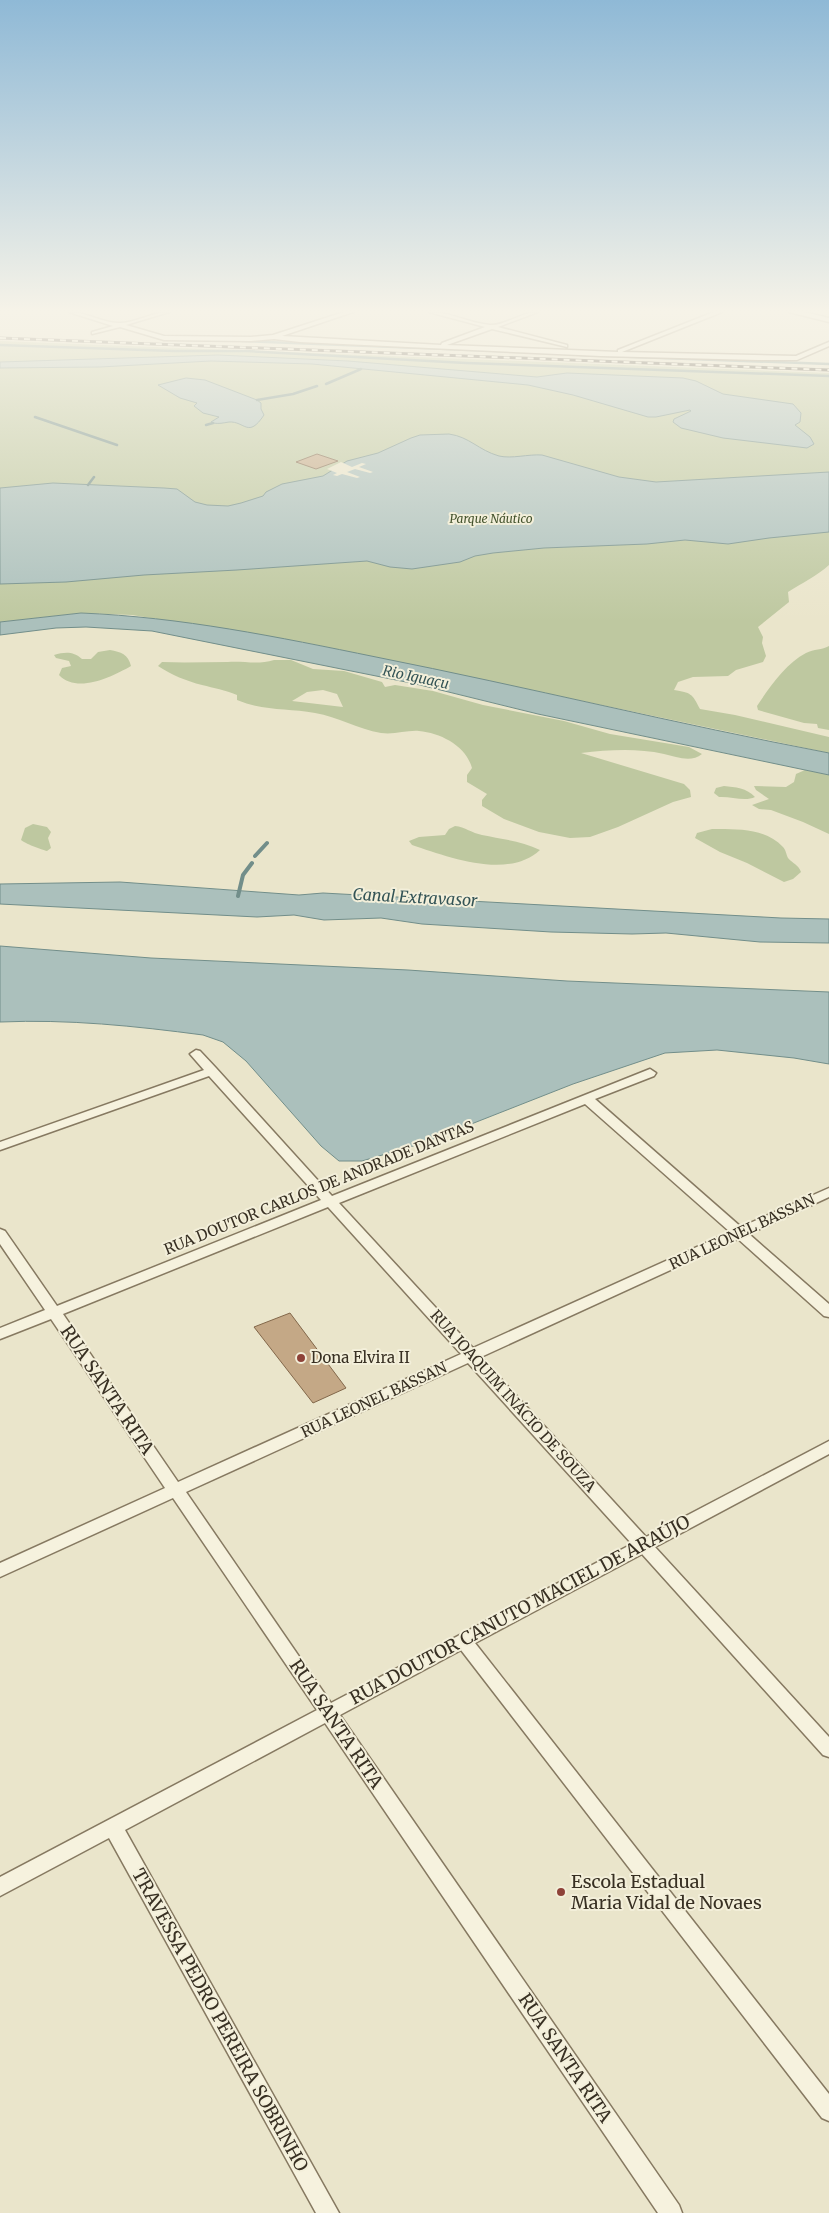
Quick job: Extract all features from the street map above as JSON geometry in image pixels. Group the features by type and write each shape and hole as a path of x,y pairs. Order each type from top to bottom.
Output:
{"street":[{"name":"RUA JOAQUIM INÁCIO DE SOUZA","path":"196,1054 829,1749"},
{"path":"0,1146 212,1071"},
{"name":"RUA DOUTOR CARLOS DE ANDRADE DANTAS","path":"0,1334 650,1072"},
{"path":"586,1098 829,1312"},
{"name":"RUA LEONEL BASSAN","path":"0,1570 829,1192"},
{"name":"RUA SANTA RITA","path":"0,1234 671,2213"},
{"name":"RUA DOUTOR CANUTO MACIEL DE ARAÚJO","path":"0,1887 829,1447"},
{"path":"464,1641 829,2111"},
{"name":"TRAVESSA PEDRO PEREIRA SOBRINHO","path":"113,1827 328,2213"}],"green space":[{"name":"Parque Náutico","path":"0,415 829,415 829,565 788,592 789,602 758,627 763,637 762,643 766,656 763,662 736,670 728,676 693,677 678,682 674,690 690,695 700,709 735,715 829,737 829,753 312,644 132,615 82,613 0,622"},
{"path":"829,646 829,730 818,728 817,724 804,723 758,710 757,706 767,692 792,663 806,653"},
{"path":"110,650 124,654 131,666 95,682 75,683 66,681 59,675 62,668 71,666 69,661 56,658 54,655 69,653 82,659 91,659 98,652"},
{"path":"291,660 313,669 344,671 382,682 385,687 395,685 433,691 483,705 564,721 610,734 689,747 702,754 689,759 633,750 581,753 684,784 690,790 691,797 673,802 618,827 590,837 570,838 539,832 504,819 482,806 482,800 487,794 467,782 467,775 472,768 469,760 458,747 444,738 419,731 381,733 315,713 247,704 237,700 237,695 185,680 158,666 162,662 257,663","holes":["323,690 337,694 343,707 292,701 307,692"]},
{"path":"805,770 829,775 829,834 803,822 771,810 759,809 752,805 769,799 756,790 754,786 786,787 794,782 796,774"},
{"path":"724,786 745,790 755,797 747,799 719,797 714,793 716,788"},
{"path":"33,824 47,827 51,832 48,838 51,848 47,851 21,840 25,828"},
{"path":"455,826 478,834 519,842 540,850 527,859 512,864 495,865 460,860 412,845 409,841 419,837 445,835 449,829"},
{"path":"712,829 750,831 768,836 783,847 788,858 801,872 793,879 784,882 695,838 697,833"}],"water":[{"path":"212,415 264,415 259,422 250,427 234,422 211,422 219,417"},
{"path":"642,415 664,415 656,417"},
{"path":"682,415 801,415 800,422 795,425 810,437 814,444 807,448 723,438 681,428 673,422 674,419"},
{"path":"449,434 463,438 499,456 542,455 619,477 656,482 829,472 829,532 728,544 685,540 647,544 544,548 493,553 475,556 460,562 412,569 390,567 367,561 144,575 66,582 0,584 0,488 53,483 177,489 195,502 207,505 228,506 263,496 266,492 282,484 323,476 347,461 378,453 420,435"},
{"name":"Rio Iguaçu","path":"81,613 192,623 266,635 829,753 829,775 538,714 416,684 152,631 86,627 56,628 0,635 0,622"},
{"path":"120,882 299,895 323,893 829,919 829,943 760,942 666,933 551,932 422,924 381,918 324,920 294,915 257,917 0,904 0,884"},
{"path":"0,946 151,958 408,970 567,981 829,992 829,1064 794,1058 717,1050 665,1053 573,1084 423,1143 362,1161 339,1161 321,1146 246,1061 223,1042 203,1035 127,1026 76,1022 0,1022"}],"pier":[{"path":"341,462 352,467 362,463 366,464 359,467 373,472 355,469 347,472 360,477 357,478 342,474 333,475 337,473 327,469"}],"building":[{"path":"317,454 338,461 316,469 296,462"},
{"name":"Dona Elvira II","path":"290,1313 346,1388 313,1403 254,1327"}],"waterway":[{"path":"35,417 117,445"},
{"path":"206,425 213,423"},
{"path":"88,485 94,477"},
{"path":"255,856 267,843"},
{"path":"238,896 243,875 252,863"}],"place":[{"name":"Dona Elvira II","path":"301,1358"},
{"name":"Escola Estadual Maria Vidal de Novaes","path":"561,1892"}],"water label":[{"name":"Canal Extravasor","path":"415,897"}]}
